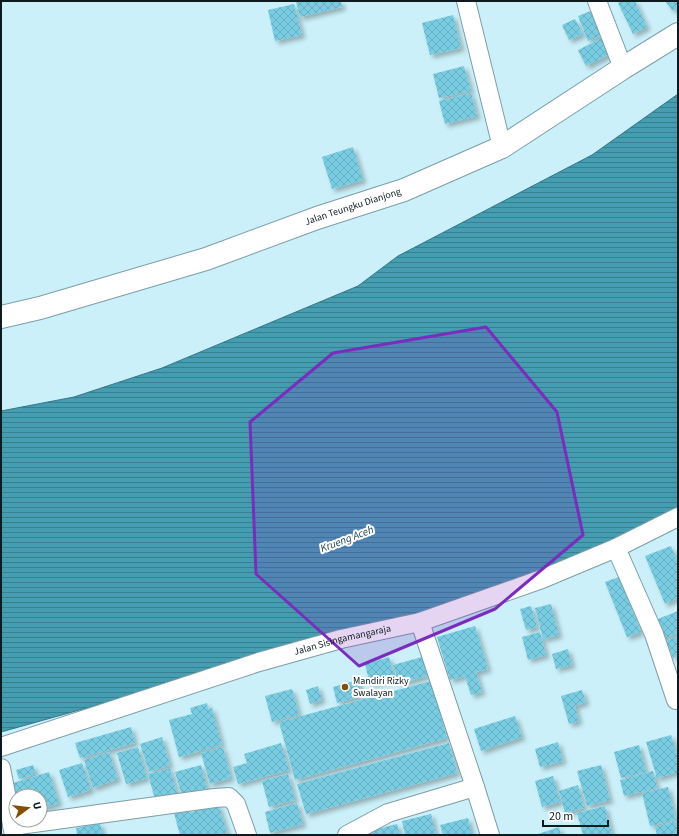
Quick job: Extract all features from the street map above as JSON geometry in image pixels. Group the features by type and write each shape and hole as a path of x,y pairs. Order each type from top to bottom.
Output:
{"street":[{"path":"466,1 502,146"},
{"path":"597,1 623,68"},
{"name":"Jalan Teungku Dianjong","path":"1,317 40,308 206,259 317,218 404,190 502,146 678,34"},
{"name":"Jalan Sisingamangaraja","path":"1,747 259,662 341,639 420,622 542,579 616,548 678,517"},
{"path":"616,548 654,634 676,700"},
{"path":"420,622 490,835"},
{"path":"1,768 13,831 229,797 236,804 247,835"},
{"path":"347,835 388,813 475,787"}],"highlighted area":[{"path":"486,327 557,412 583,535 495,609 359,666 256,574 250,422 333,353"}],"water":[{"name":"Krueng Aceh","path":"678,94 678,507 646,530 429,612 1,732 1,411 74,397 162,368 358,286 398,256 592,155"}],"building":[{"path":"341,1 342,7 300,17 296,2"},
{"path":"622,1 635,1 647,27 633,34 618,3"},
{"path":"665,1 678,1 678,7 673,11"},
{"path":"294,4 302,35 275,41 268,10"},
{"path":"593,10 603,35 588,41 578,16"},
{"path":"453,15 461,48 430,55 422,23"},
{"path":"575,19 583,34 569,40 562,25"},
{"path":"602,38 610,54 586,66 578,50"},
{"path":"464,66 471,91 439,98 433,74"},
{"path":"471,93 477,116 445,124 439,101"},
{"path":"353,147 363,180 332,189 322,157"},
{"path":"671,546 678,563 678,598 665,604 645,556"},
{"path":"619,577 641,632 627,637 605,582"},
{"path":"551,604 559,635 543,639 535,608"},
{"path":"531,606 537,627 526,630 520,609"},
{"path":"678,611 678,633 661,640 653,621"},
{"path":"475,626 488,669 476,672 482,692 471,695 465,676 450,680 437,637"},
{"path":"540,632 546,655 528,660 522,637"},
{"path":"678,636 678,656 673,658 666,641"},
{"path":"568,649 572,665 556,669 552,654"},
{"path":"389,657 395,678 370,684 365,664"},
{"path":"422,657 427,676 399,684 393,665"},
{"path":"358,680 362,696 337,703 333,687"},
{"path":"431,681 447,738 295,780 279,722"},
{"path":"318,686 322,700 310,704 306,690"},
{"path":"292,689 299,714 272,722 265,696"},
{"path":"582,690 586,702 575,706 579,721 569,724 561,696"},
{"path":"207,703 208,709 212,708 222,745 179,757 169,720 192,714 190,708"},
{"path":"515,716 522,737 481,751 474,729"},
{"path":"131,727 135,743 80,758 75,743"},
{"path":"671,735 678,758 678,772 657,778 646,742"},
{"path":"162,737 170,765 149,772 140,744"},
{"path":"558,742 563,761 540,767 535,749"},
{"path":"281,743 289,770 238,784 233,767 247,763 244,754"},
{"path":"449,743 457,773 306,814 297,784"},
{"path":"639,745 646,772 621,778 614,752"},
{"path":"138,747 147,778 126,784 117,753"},
{"path":"223,747 231,778 210,784 201,753"},
{"path":"109,752 118,779 93,788 84,760"},
{"path":"82,763 91,790 68,797 59,770"},
{"path":"33,765 36,774 19,779 16,770"},
{"path":"201,765 207,788 182,796 175,772"},
{"path":"601,765 610,800 587,806 577,771"},
{"path":"170,768 178,797 156,803 148,774"},
{"path":"653,771 657,788 624,796 620,780"},
{"path":"49,772 59,803 48,806 48,788 15,788 13,783"},
{"path":"288,774 295,800 269,807 262,781"},
{"path":"553,776 560,802 542,807 535,781"},
{"path":"578,785 584,808 565,813 559,791"},
{"path":"668,787 676,820 650,826 642,793"},
{"path":"297,803 303,824 270,833 265,812"},
{"path":"218,804 227,832 218,835 180,835 174,813 188,808 189,813"},
{"path":"605,806 612,835 583,835 577,813"},
{"path":"431,814 436,835 405,835 402,821"},
{"path":"468,818 472,835 443,835 440,825"},
{"path":"678,821 678,835 657,835 655,827"},
{"path":"100,823 103,835 77,835 76,828"},
{"path":"397,824 400,835 366,835 365,832"},
{"path":"559,827 561,835 535,835"}],"place":[{"name":"Mandiri Rizky Swalayan","path":"345,687"}]}
